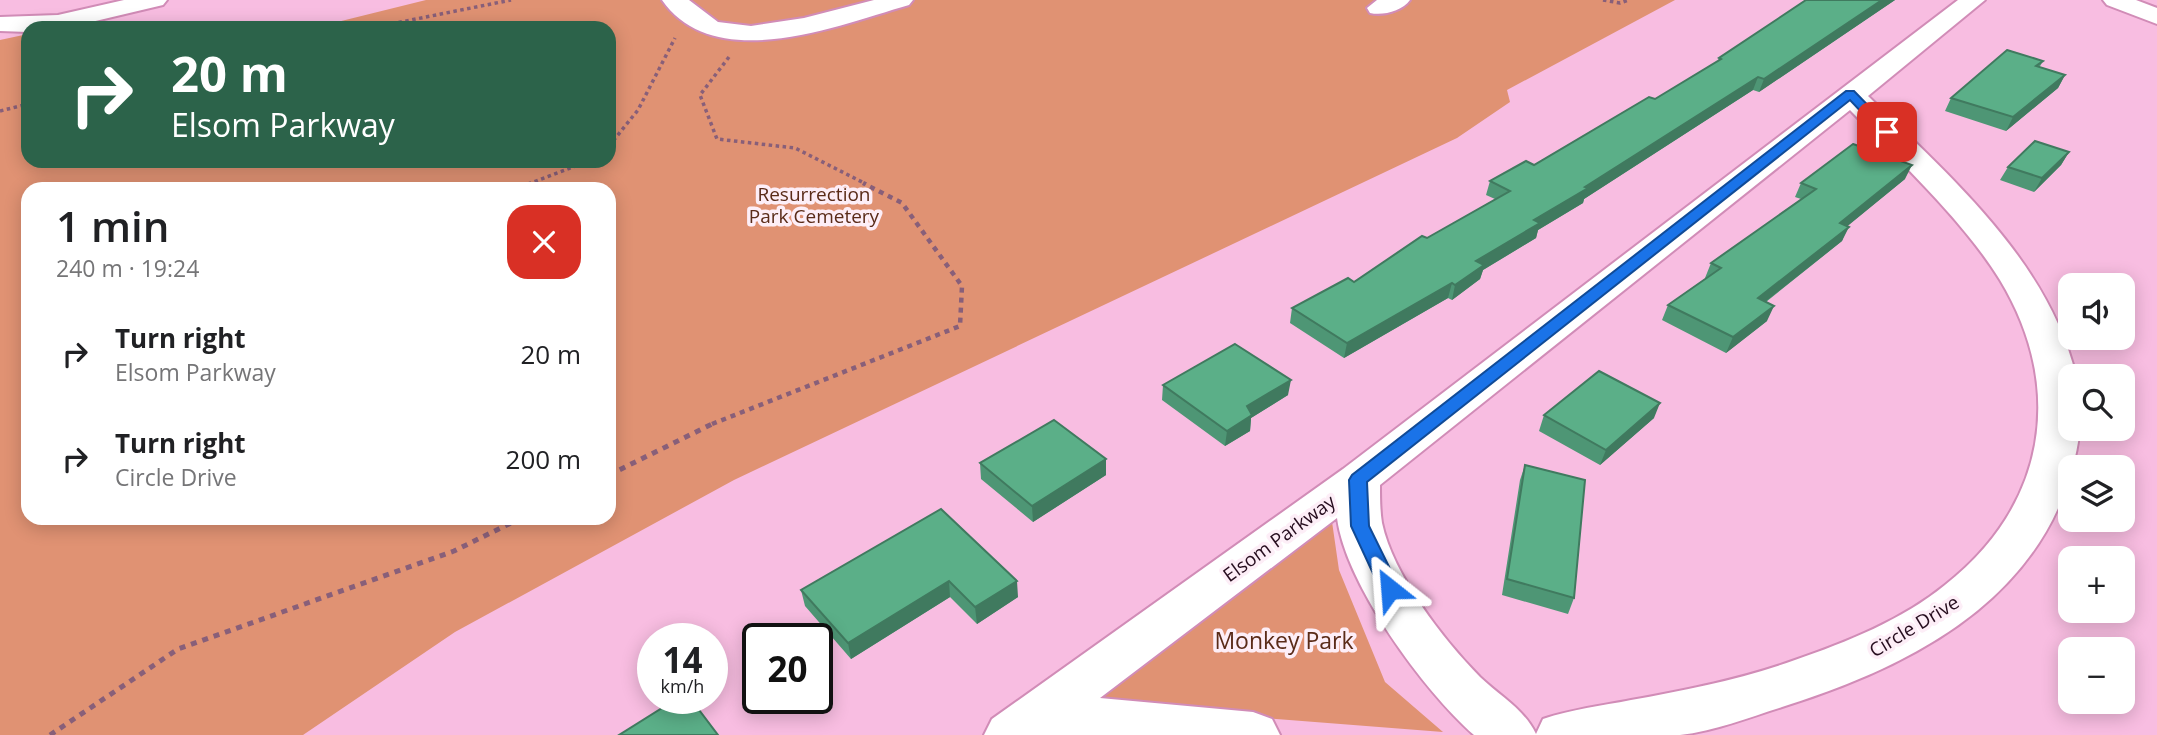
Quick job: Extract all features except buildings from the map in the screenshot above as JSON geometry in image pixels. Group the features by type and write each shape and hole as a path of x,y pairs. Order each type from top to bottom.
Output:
{"street":[{"path":"57,21 155,0"},
{"path":"682,7 709,27 727,33 782,30 901,0"},
{"name":"Elsom Parkway","path":"1024,725 1358,480 1973,0"},
{"path":"2115,0 2157,17"},
{"path":"0,8 24,3"},
{"path":"0,24 21,25"},
{"name":"Circle Drive","path":"1562,735 1631,724 1708,706 1858,660 1962,599 2001,562 2027,525 2049,479 2060,442 2062,400 2056,367 2026,295 1983,234 1850,94"},
{"path":"1358,480 1360,526 1378,568 1402,610 1430,653 1457,686 1510,735"},
{"path":"1024,725 1253,735"}],"path":[{"path":"406,21 511,0"},
{"path":"1603,0 1620,3 1629,0"},
{"path":"616,137 638,110 682,7"},
{"path":"616,472 728,416 960,326 962,286 902,204 795,148 717,139 700,95 729,59 727,33"},
{"path":"0,111 21,106"},
{"path":"534,182 571,168"},
{"path":"50,735 178,649 454,551 507,525"}],"green space":[{"name":"Resurrection Park Cemetery","path":"426,0 1675,0 1507,90 1510,102 1457,138 734,480 455,632 303,735 0,735 0,40 21,36 21,168 616,168 616,21 341,21"},
{"name":"Monkey Park","path":"1329,501 1339,570 1385,682 1443,732 1083,704"}],"route":[{"path":"1390,589 1360,526 1358,480 1850,94 1887,132"}]}
